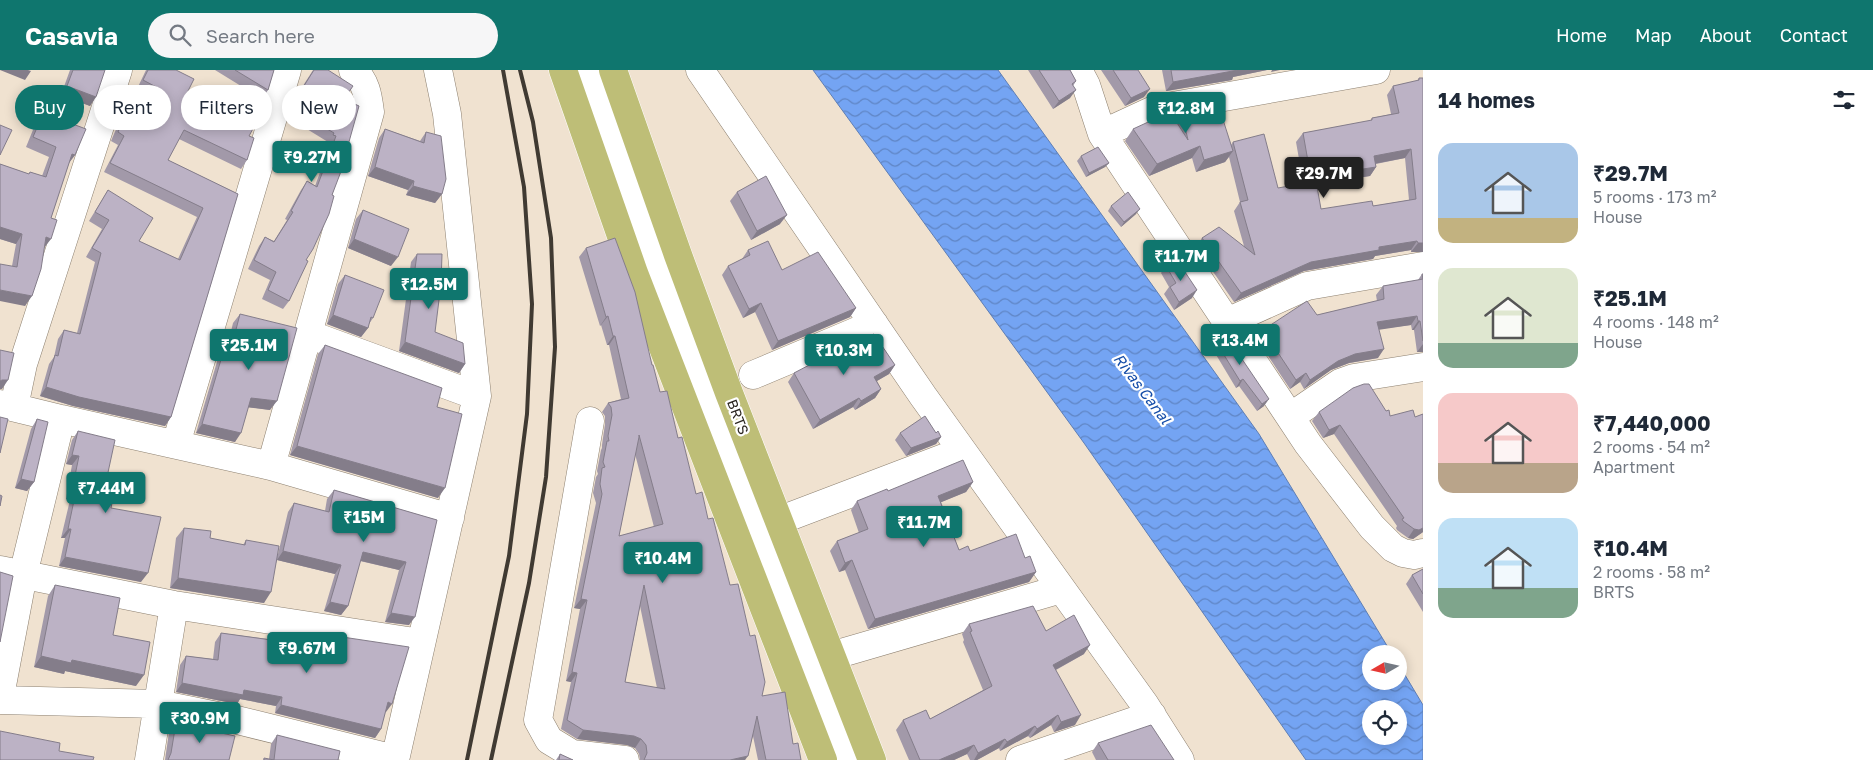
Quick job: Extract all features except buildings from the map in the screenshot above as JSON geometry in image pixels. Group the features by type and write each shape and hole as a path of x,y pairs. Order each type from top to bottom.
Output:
{"main road":[{"path":"563,70 596,129 634,272 823,760"},
{"name":"BRTS","path":"613,70 681,264 778,521 872,760"}],"street":[{"path":"118,70 23,364 7,406 271,466 450,518"},
{"path":"176,444 287,70"},
{"path":"271,466 370,112 364,84 361,77 353,70"},
{"path":"0,700 158,704 237,720 395,760 477,396 447,114 438,70"},
{"path":"588,70 596,129 670,301 847,760"},
{"path":"700,70 962,451 1152,716 1180,760"},
{"path":"1078,70 1086,85 1102,134 1308,444 1372,527 1393,548 1403,553 1414,555 1423,553"},
{"path":"1102,134 1156,110 1376,70"},
{"path":"1226,322 1307,286 1423,266"},
{"path":"752,375 874,324"},
{"path":"308,334 477,396"},
{"path":"1290,417 1340,383 1354,378 1423,367"},
{"path":"0,696 11,572 61,419"},
{"path":"590,421 538,720 549,740 572,754 625,760"},
{"path":"778,521 962,451"},
{"path":"11,572 174,605 421,643"},
{"path":"831,656 1061,589"},
{"path":"149,760 174,605"},
{"path":"1020,760 1152,716"}],"water":[{"name":"Rivas Canal","path":"813,70 998,70 1259,434 1387,645 1362,645 1362,690 1408,690 1408,680 1423,705 1423,760 1306,760 1084,443"}],"railway":[{"path":"467,760 509,556 527,414 532,304 524,187 503,70"},
{"path":"491,760 529,583 546,477 555,347 551,238 533,122 520,70"}]}
